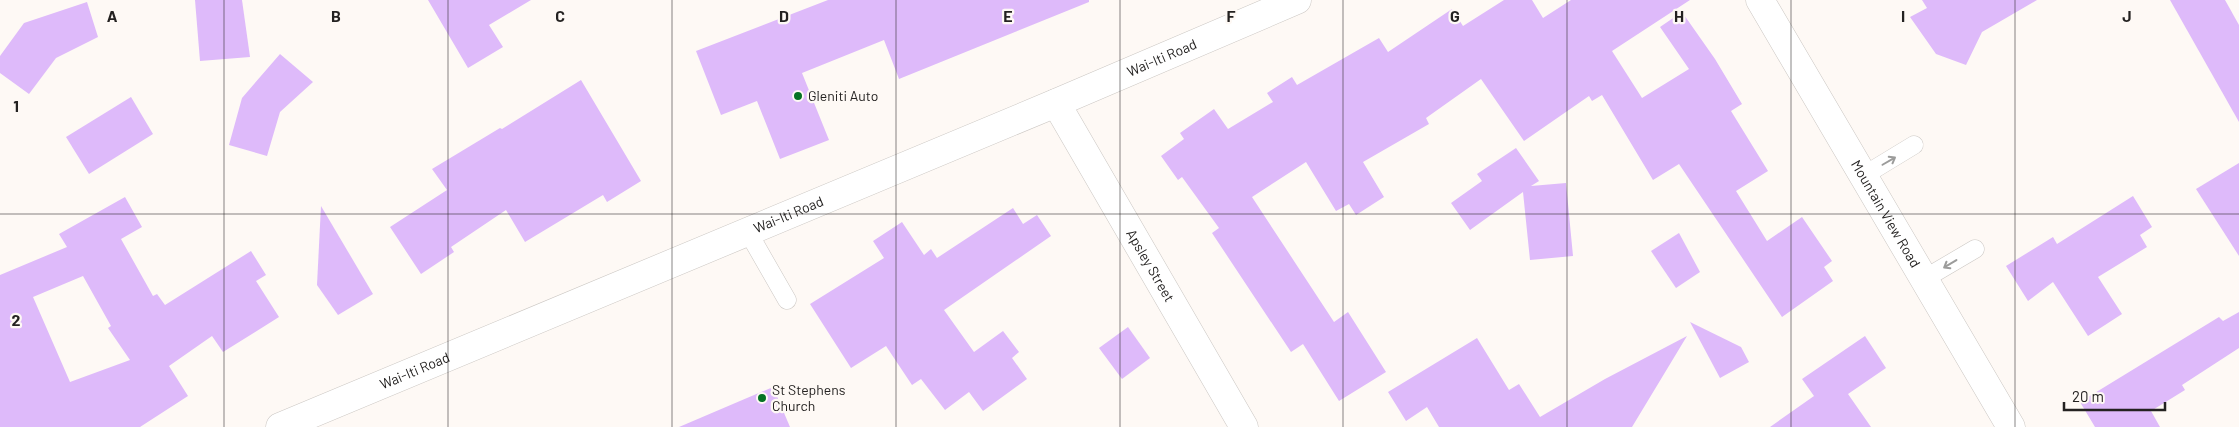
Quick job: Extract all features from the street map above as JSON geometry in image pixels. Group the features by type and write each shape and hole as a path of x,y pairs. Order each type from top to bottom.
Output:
{"street":[{"name":"Mountain View Road","path":"1760,0 2011,427"},
{"name":"Wai-Iti Road","path":"280,427 1056,103 1292,1"},
{"name":"Apsley Street","path":"1056,103 1244,427"}],"lane":[{"path":"1863,176 1914,145"},
{"path":"748,232 787,300"},
{"path":"1924,279 1975,249"}],"building":[{"path":"195,0 242,0 250,57 200,61"},
{"path":"428,0 531,0 489,25 503,47 468,68"},
{"path":"828,0 1089,0 1089,2 899,79 884,40 802,73 829,140 780,159 757,101 721,115 696,51"},
{"path":"1504,0 1532,0 1543,18 1571,0 1690,0 1612,51 1642,98 1689,69 1660,27 1682,12 1715,59 1742,104 1731,111 1768,171 1736,191 1767,241 1802,217 1832,261 1824,267 1833,281 1782,317 1679,164 1653,180 1602,95 1592,101 1589,96 1524,141 1481,79 1426,118 1429,124 1363,162 1384,197 1356,215 1349,204 1336,211 1306,162 1252,197 1334,322 1348,312 1386,372 1339,401 1303,344 1291,352 1212,233 1219,228 1182,177 1178,180 1161,156 1184,139 1180,133 1214,109 1228,129 1273,102 1267,93 1292,77 1297,85 1379,38 1388,52 1452,9 1463,26"},
{"path":"1922,0 2037,0 1982,32 1966,65 1936,54 1910,17 1927,8"},
{"path":"2170,0 2225,0 2239,25 2239,122"},
{"path":"87,2 98,37 56,58 29,94 0,73 0,56 24,23"},
{"path":"280,54 313,82 280,112 267,156 229,145 242,98"},
{"path":"581,80 641,181 607,202 603,195 525,242 506,210 451,247 454,252 421,274 390,227 447,190 432,169 500,128 502,129"},
{"path":"131,97 153,134 89,174 66,137"},
{"path":"1516,148 1539,181 1531,186 1566,183 1573,256 1530,260 1523,192 1470,230 1451,203 1482,181 1477,174"},
{"path":"2239,163 2239,256 2196,189"},
{"path":"2133,196 2152,227 2140,235 2147,247 2098,277 2122,314 2088,336 2053,282 2028,301 2006,266 2053,237 2057,244"},
{"path":"125,197 142,227 121,239 153,296 157,294 165,305 251,251 266,275 256,281 279,317 223,352 212,336 169,366 188,396 140,427 0,427 0,275 67,247 59,234","holes":["83,276 111,326 108,328 130,360 70,382 33,297"]},
{"path":"321,206 373,294 338,315 317,285"},
{"path":"1013,208 1023,224 1037,215 1051,236 944,310 974,352 1003,331 1019,352 1012,358 1027,379 983,411 969,392 945,410 921,379 912,385 886,346 851,368 810,304 884,258 873,241 902,222 924,255 931,249 937,258"},
{"path":"1679,233 1700,272 1676,288 1651,251"},
{"path":"2239,312 2239,348 2182,385 2185,390 2151,411 2160,427 2095,427 2080,402 2219,317 2223,321"},
{"path":"1690,322 1741,347 1749,362 1720,378"},
{"path":"1128,327 1150,358 1122,379 1099,348"},
{"path":"1687,336 1632,427 1439,427 1427,407 1406,421 1388,392 1477,338 1509,390 1519,384 1540,417 1605,379"},
{"path":"1865,336 1886,368 1848,394 1871,427 1770,427 1814,396 1802,379"},
{"name":"St Stephens Church","path":"773,387 790,427 679,427"}],"place":[{"name":"Gleniti Auto","path":"798,96"},
{"name":"St Stephens Church","path":"762,398"}]}
